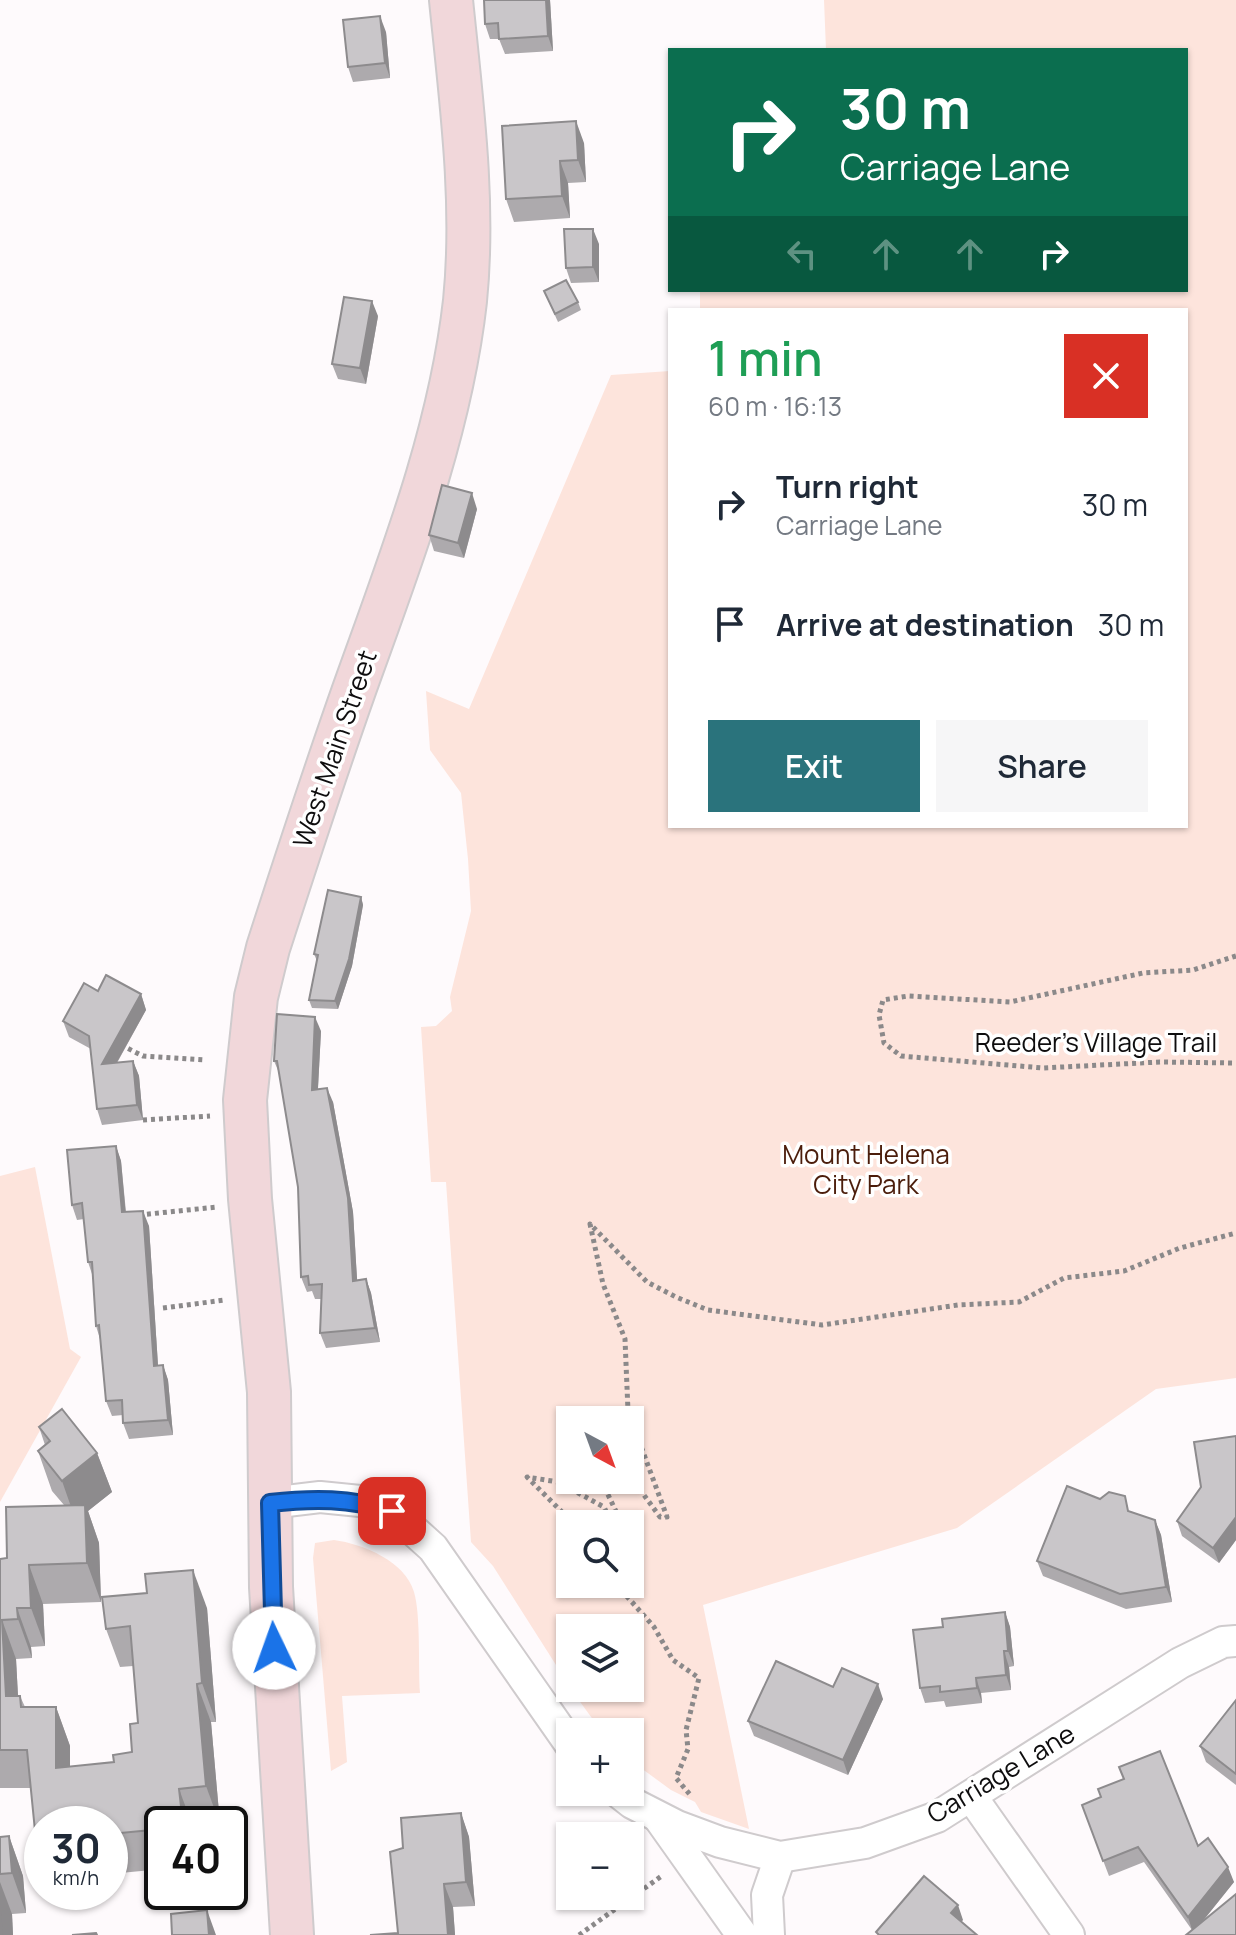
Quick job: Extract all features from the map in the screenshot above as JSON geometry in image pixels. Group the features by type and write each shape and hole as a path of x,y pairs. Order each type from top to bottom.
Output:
{"street":[{"name":"West Main Street","path":"292,1935 271,1587 269,1392 250,1199 245,1100 249,1049 256,997 268,948 411,524 434,451 458,350 468,245 464,137 451,0"},
{"path":"270,1503 320,1497 360,1501 392,1511 433,1548 556,1724"},
{"name":"Carriage Lane","path":"641,1806 720,1842 780,1857 865,1843 937,1817 1180,1663 1223,1642 1236,1641"},
{"path":"971,1796 1069,1935"},
{"path":"657,1816 742,1935"},
{"path":"769,1935 767,1895 780,1857"}],"path":[{"name":"Reeder's Village Trail","path":"1236,956 1193,970 1143,973 1010,1002 908,996 883,1000 879,1015 884,1043 901,1056 1043,1068 1160,1062 1236,1063"},
{"path":"112,1041 143,1056 205,1060"},
{"path":"143,1120 212,1116"},
{"path":"126,1216 219,1207"},
{"path":"628,1406 625,1339 603,1284 590,1224 647,1282 676,1297 708,1310 822,1325 958,1305 1019,1302 1064,1278 1124,1271 1180,1248 1236,1233"},
{"path":"163,1308 229,1300"},
{"path":"643,1494 660,1517 667,1517 644,1454"},
{"path":"560,1510 527,1477 558,1482 605,1510"},
{"path":"628,1598 654,1627 673,1660 699,1678 686,1730 688,1749 676,1778 720,1842"},
{"path":"579,1935 672,1868"}],"green space":[{"name":"Mount Helena City Park","path":"824,0 1236,0 1236,1378 1156,1389 957,1528 703,1605 749,1829 701,1812 695,1802 671,1790 644,1770 644,1718 592,1718 580,1702 644,1702 644,1614 556,1614 556,1665 493,1566 471,1542 446,1182 431,1182 421,1027 436,1026 452,1011 450,997 471,911 461,793 430,750 426,691 469,709 611,375 668,371 668,828 1188,828 1188,308 700,308 700,292 1188,292 1188,48 826,48"},
{"path":"35,1167 70,1349 81,1357 0,1502 0,1176"},
{"path":"334,1540 357,1545 382,1556 402,1571 409,1581 418,1614 420,1693 342,1696 347,1762 331,1771 313,1558 315,1543"}],"building":[{"path":"484,0 546,0 548,36 499,39 498,23 485,24"},
{"path":"380,16 385,63 348,67 343,20"},
{"path":"576,121 578,160 560,161 562,196 506,199 502,126"},
{"path":"564,229 593,229 593,267 566,268"},
{"path":"566,280 578,302 555,314 544,291"},
{"path":"344,297 372,301 360,368 332,364"},
{"path":"442,485 472,493 458,543 429,535"},
{"path":"328,890 361,897 349,959 335,1001 309,1000 318,955 314,954"},
{"path":"106,975 141,994 102,1064 133,1061 137,1105 97,1109 89,1036 63,1021 84,983 98,991"},
{"path":"277,1014 315,1017 312,1090 327,1088 348,1198 353,1281 366,1279 375,1328 320,1333 322,1284 309,1285 308,1276 301,1277 298,1187 277,1061 274,1061"},
{"path":"116,1146 122,1212 143,1211 154,1366 163,1365 168,1420 123,1423 122,1400 106,1401 99,1325 96,1326 92,1262 88,1262 82,1203 72,1205 67,1150"},
{"path":"62,1409 97,1453 62,1481 38,1451 50,1441 39,1427"},
{"path":"1236,1436 1236,1517 1213,1548 1177,1521 1201,1487 1194,1442"},
{"path":"1067,1486 1100,1499 1109,1492 1125,1496 1128,1511 1155,1520 1166,1587 1120,1594 1037,1561"},
{"path":"85,1505 87,1563 29,1565 31,1608 17,1608 18,1619 2,1620 6,1696 20,1696 21,1707 56,1707 56,1768 114,1762 113,1755 132,1752 130,1724 138,1723 130,1626 106,1629 102,1597 147,1593 145,1574 193,1570 202,1683 197,1684 206,1786 179,1789 181,1806 144,1806 144,1831 128,1832 128,1806 33,1806 27,1750 0,1750 0,1559 7,1558 6,1507"},
{"path":"1005,1612 1006,1675 976,1678 977,1688 940,1692 940,1686 920,1688 913,1630 943,1627 942,1619"},
{"path":"776,1661 833,1687 842,1668 878,1684 843,1760 748,1721"},
{"path":"1236,1700 1236,1774 1200,1746"},
{"path":"1160,1751 1198,1846 1208,1838 1228,1867 1188,1917 1138,1847 1103,1861 1082,1805 1101,1797 1098,1789 1124,1779 1119,1767"},
{"path":"461,1813 466,1882 444,1884 448,1935 370,1935 398,1933 390,1852 403,1848 401,1818"},
{"path":"9,1836 12,1873 0,1874 0,1837"},
{"path":"924,1876 958,1905 951,1913 977,1935 879,1935 876,1932"},
{"path":"1236,1894 1236,1935 1186,1935"},
{"path":"207,1910 209,1935 172,1935 171,1914"}],"route":[{"path":"274,1648 270,1503 320,1497 360,1501 392,1511"}]}
